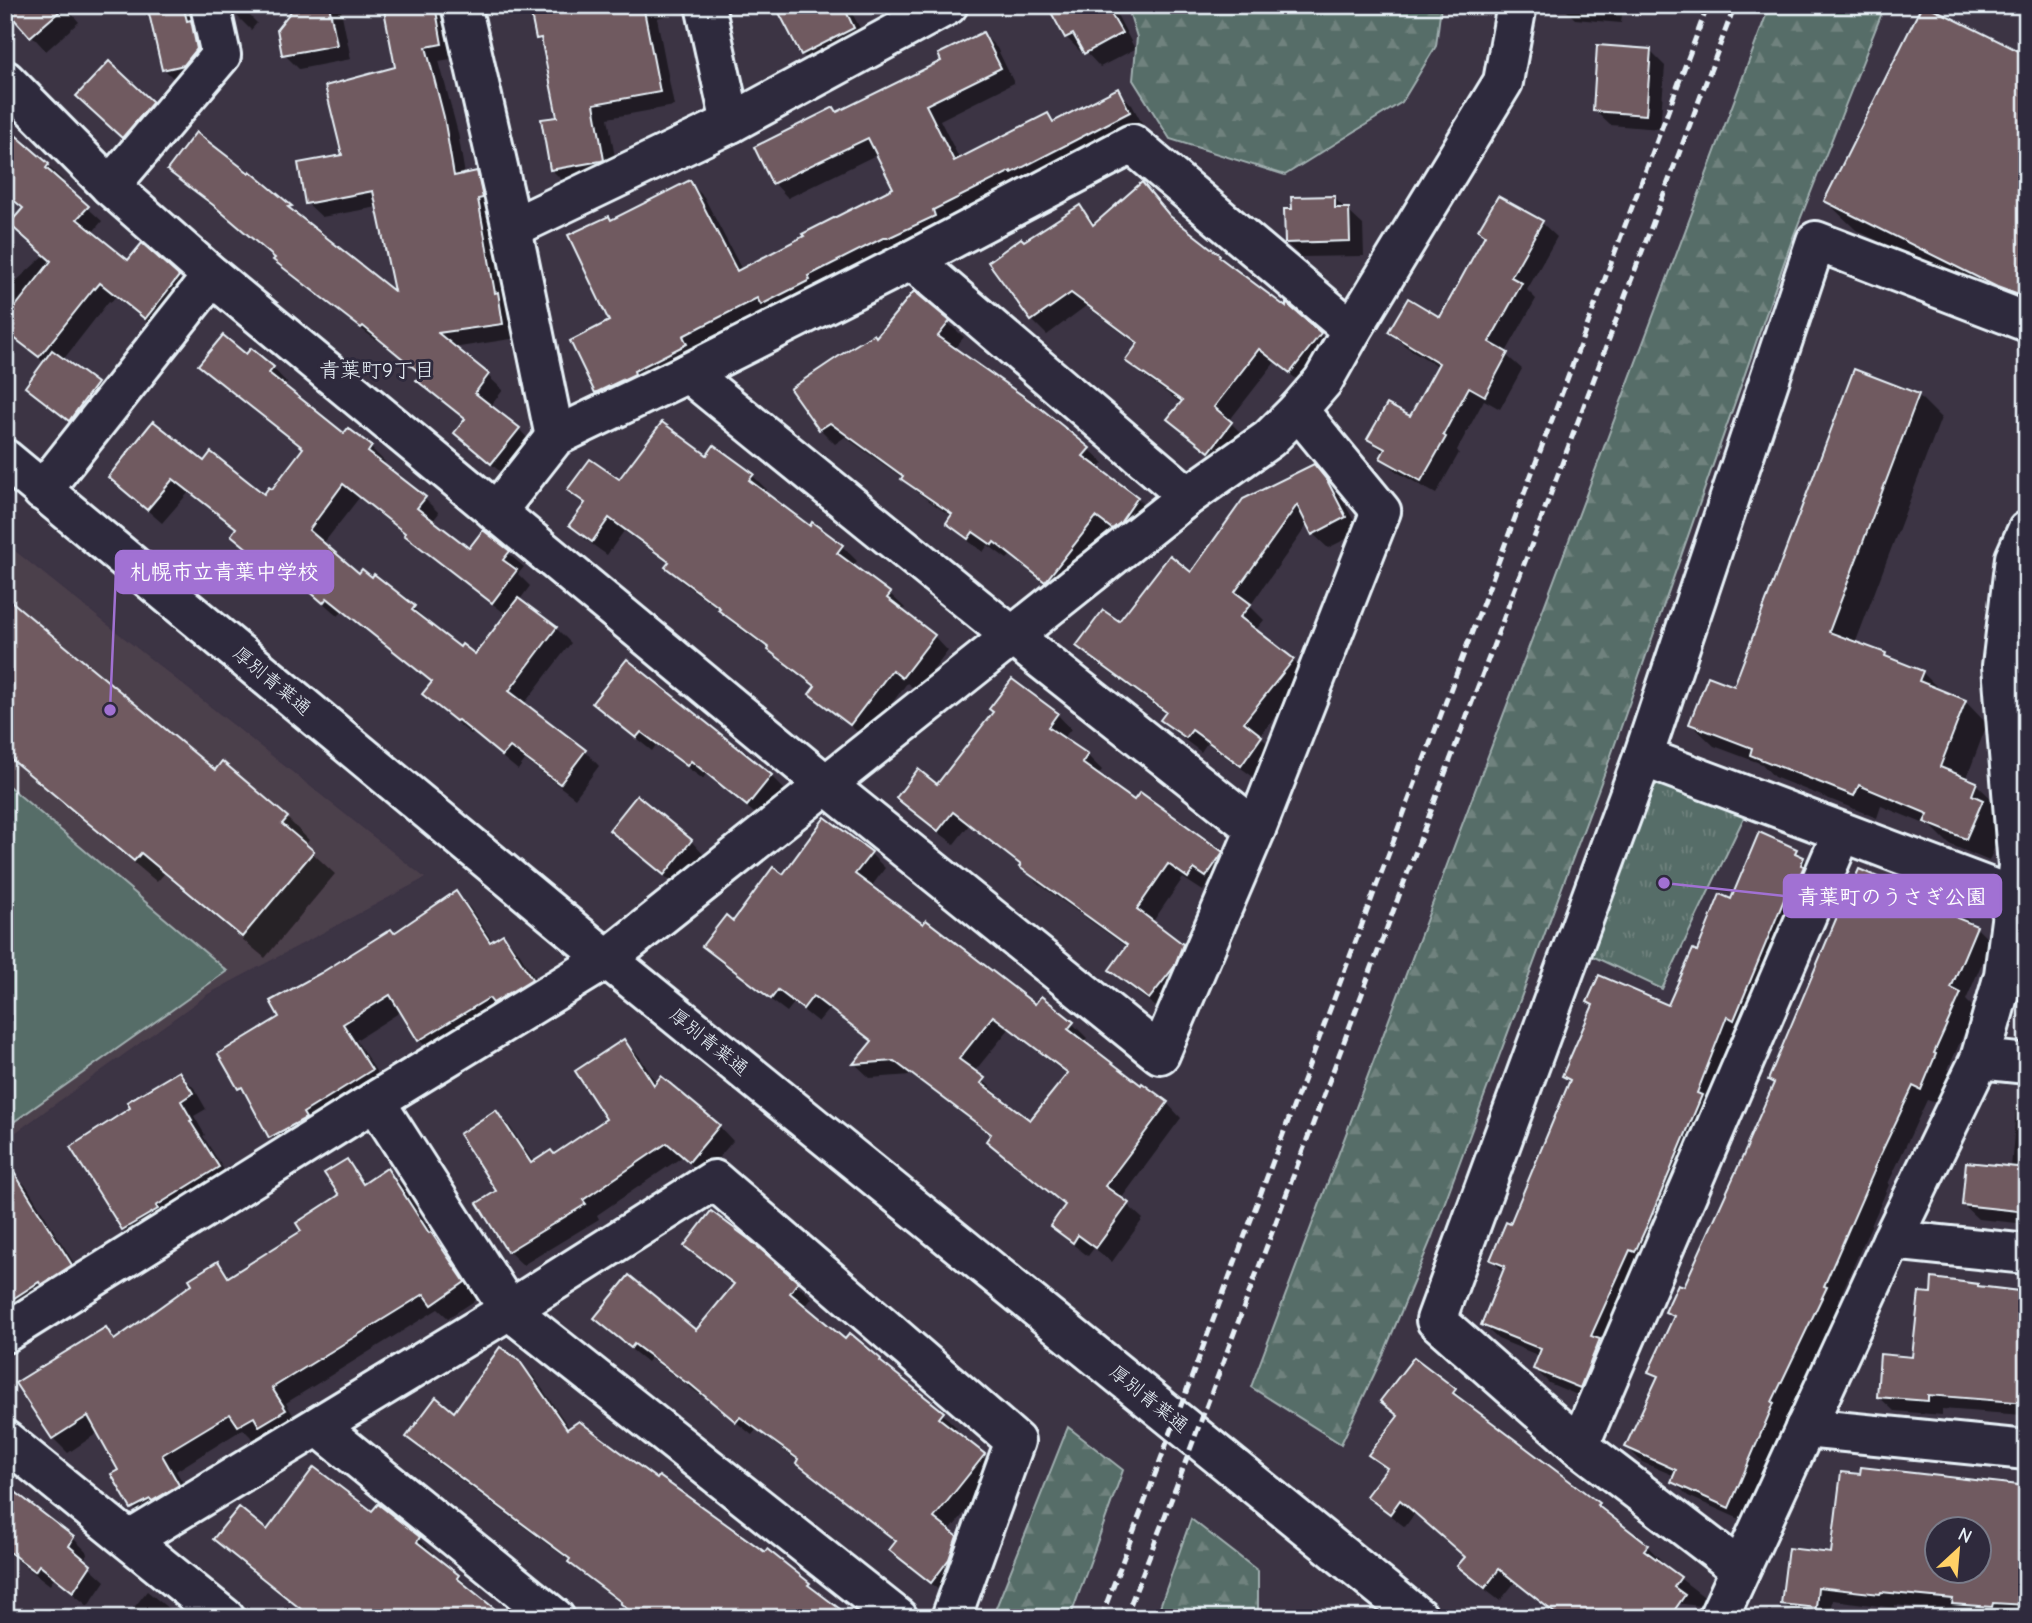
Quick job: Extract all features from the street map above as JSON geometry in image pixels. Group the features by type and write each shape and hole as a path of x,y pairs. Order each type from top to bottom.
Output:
{"street":[{"path":"110,186 221,55 210,5"},
{"path":"461,5 512,228 555,437"},
{"path":"705,5 732,123"},
{"path":"512,228 732,123 948,5"},
{"path":"5,1333 607,959 1188,496 1269,439 1324,381 1352,330 1503,82 1517,5"},
{"path":"5,80 110,186 212,276 825,784 1160,1054 1256,829 1381,511 1298,410"},
{"path":"496,512 555,437 912,260 1132,144 1352,330"},
{"path":"1740,1569 1579,1446 1436,1320 1643,757 1816,241 2027,322"},
{"path":"912,260 1188,496"},
{"path":"42,491 212,276"},
{"path":"688,373 1012,636 1256,829"},
{"name":"厚別青葉通","path":"5,459 607,959 1419,1618"},
{"path":"1718,1618 1892,1240 1980,1059 2004,975 2020,877 2015,558 2027,531"},
{"path":"1643,757 1842,833 2020,877"},
{"path":"1579,1446 1842,833"},
{"path":"1980,1059 2027,1064"},
{"path":"375,1101 509,1310 898,1618"},
{"path":"130,1540 509,1310 714,1180 1015,1441 951,1618"},
{"path":"1892,1240 2027,1254"},
{"path":"319,1427 555,1618"},
{"path":"1805,1428 2027,1450"},
{"path":"5,1440 225,1618"}],"shaded area":[{"path":"5,543 425,878 208,994 5,1140"}],"green space":[{"path":"1127,5 1441,5 1436,46 1402,102 1285,175 1170,139 1133,80 1137,37"},
{"path":"1770,5 1885,5 1792,240 1609,761 1430,1242 1381,1360 1341,1444 1251,1387"},
{"path":"1651,778 1747,811 1662,989 1590,955"},
{"path":"5,783 227,971 5,1128"},
{"path":"1068,1427 1123,1470 1070,1618 992,1618"},
{"path":"1191,1519 1258,1571 1258,1610 1267,1618 1156,1618"}],"building":[{"path":"5,5 67,5 30,37 5,9"},
{"path":"147,5 183,5 187,21 191,20 197,49 184,65 162,70"},
{"path":"296,5 329,5 337,45 282,55 277,29"},
{"path":"383,5 435,5 442,44 426,47 444,117 454,176 477,171 483,198 478,199 503,324 438,333 489,374 475,393 520,428 491,464 454,433 465,419 416,380 421,374 363,326 361,328 273,260 275,258 213,205 167,170 196,132 249,173 250,171 292,206 288,207 394,291 373,191 305,204 298,163 342,155 325,86 395,67"},
{"path":"529,5 643,5 660,92 594,104 604,160 550,170 541,119 557,117 541,38 536,39"},
{"path":"775,5 843,5 854,28 801,55"},
{"path":"1047,5 1127,5 1111,14 1122,33 1084,54 1073,34 1065,38"},
{"path":"1922,5 2027,55 2027,298 1997,287 1824,201"},
{"path":"983,32 1001,68 926,105 954,161 1048,113 1053,122 1118,88 1130,112 933,210 935,216 883,238 808,276 810,280 761,305 757,298 683,336 687,344 595,393 570,341 609,321 568,235 609,216 611,220 690,180 737,271 804,236 802,234 893,188 868,138 772,184 754,147 834,107 837,112 941,61 938,54"},
{"path":"1597,45 1651,49 1646,115 1593,111"},
{"path":"109,61 153,102 122,138 76,96"},
{"path":"5,126 49,164 46,168 89,206 77,219 128,260 142,243 179,276 145,319 100,283 39,357 5,331 5,320 51,261 9,224 23,208 5,193"},
{"path":"1142,182 1170,216 1220,255 1219,257 1286,307 1286,303 1321,333 1290,373 1259,349 1214,407 1232,422 1209,452 1167,419 1182,401 1125,361 1138,343 1071,293 1031,321 988,262 1021,238 1024,241 1080,205 1093,225"},
{"path":"1335,196 1335,208 1349,208 1350,241 1285,243 1284,209 1292,209 1291,197"},
{"path":"1498,196 1543,221 1511,277 1522,283 1489,342 1508,353 1485,396 1469,387 1443,435 1446,437 1421,481 1380,458 1385,449 1367,439 1387,404 1410,416 1439,363 1388,332 1408,298 1440,317 1485,235 1478,230"},
{"path":"914,291 950,321 938,336 1043,410 1090,448 1083,456 1138,497 1120,523 1112,529 1096,517 1045,582 994,542 992,545 973,532 968,539 946,523 952,514 901,479 903,476 830,423 819,430 790,389 874,334 876,337"},
{"path":"223,335 246,354 251,348 274,367 269,373 344,433 348,428 372,446 368,452 426,497 417,508 469,548 483,530 510,551 503,560 517,570 492,603 343,484 309,530 359,573 362,569 372,577 374,574 415,606 412,610 460,647 462,644 475,654 518,598 557,627 509,691 586,750 560,784 510,747 502,756 456,721 422,694 432,682 327,598 323,603 272,559 267,565 231,535 236,528 173,479 147,510 108,477 153,421 204,461 211,452 264,494 269,487 272,489 303,448 198,365"},
{"path":"52,350 97,383 69,421 25,387"},
{"path":"1854,369 1919,394 1829,632 1886,653 1885,656 1923,671 1919,681 1966,700 1940,767 1977,782 1972,795 1983,800 1966,839 1924,822 1928,814 1859,785 1854,796 1750,755 1752,748 1689,724 1708,676 1734,686"},
{"path":"662,422 707,455 714,445 754,474 749,480 810,526 812,522 843,545 837,553 891,593 887,598 935,635 902,678 892,670 850,725 809,694 815,686 665,567 669,562 609,518 592,542 569,525 585,503 567,490 590,459 619,479"},
{"path":"1314,464 1327,480 1346,517 1312,535 1297,505 1235,592 1251,604 1240,617 1294,659 1244,722 1262,736 1241,766 1192,730 1186,738 1160,720 1166,712 1076,646 1103,610 1119,621 1170,555 1191,572 1243,499"},
{"path":"5,596 215,770 222,761 288,817 282,824 314,851 242,937 141,853 134,861 5,754"},
{"path":"627,659 772,775 747,806 691,761 687,766 641,732 636,738 592,703"},
{"path":"1012,679 1058,713 1048,727 1088,754 1082,763 1134,800 1140,792 1223,852 1206,877 1194,869 1188,878 1168,864 1137,909 1183,944 1174,967 1149,999 1109,970 1127,945 1019,867 1021,865 953,812 938,831 896,798 918,769 937,784 993,712 989,709"},
{"path":"637,795 692,840 664,875 609,830"},
{"path":"825,817 872,852 855,874 923,924 926,920 1035,1004 1041,996 1074,1022 1068,1029 1141,1085 1142,1083 1168,1102 1105,1186 1129,1203 1096,1248 1078,1235 1073,1243 1050,1226 1065,1205 986,1141 991,1134 894,1061 853,1064 872,1041 813,996 803,1009 778,990 771,999 702,946 726,915 733,921 773,867 783,874","holes":["993,1016 1068,1073 1030,1120 981,1083 985,1078 959,1059"]},
{"path":"1759,832 1797,849 1795,853 1804,857 1801,865 1804,866 1793,892 1788,890 1734,1020 1727,1016 1697,1093 1702,1095 1650,1219 1635,1252 1630,1250 1591,1336 1600,1339 1580,1388 1533,1369 1541,1349 1481,1325 1505,1266 1490,1260 1506,1222 1510,1224 1570,1080 1562,1076 1593,1005 1587,1002 1599,975 1668,1005 1693,949 1697,951 1720,894 1731,899"},
{"path":"1859,869 1960,910 1957,918 1977,926 1951,988 1961,993 1921,1090 1913,1086 1874,1168 1824,1286 1827,1287 1772,1402 1774,1403 1729,1508 1671,1482 1676,1470 1625,1447 1658,1376 1648,1372 1674,1316 1665,1312 1678,1284 1684,1286 1748,1145 1774,1083 1768,1080 1839,912 1833,909 1845,882 1852,885"},
{"path":"456,891 490,942 503,934 532,979 493,1003 489,998 418,1041 390,995 343,1024 372,1070 303,1113 306,1118 269,1138 242,1087 238,1089 218,1054 279,1017 270,1001 391,929 394,933"},
{"path":"624,1039 654,1085 661,1076 720,1125 689,1162 667,1143 583,1200 586,1204 507,1252 477,1203 496,1191 459,1134 496,1110 531,1163 551,1150 554,1154 606,1119 575,1071"},
{"path":"179,1071 193,1093 181,1101 192,1120 190,1121 219,1167 122,1230 70,1147 130,1108 127,1102"},
{"path":"5,1158 72,1265 5,1304"},
{"path":"347,1159 363,1184 387,1168 465,1282 432,1305 424,1294 272,1388 286,1410 259,1426 254,1417 238,1426 230,1414 162,1455 179,1485 152,1501 150,1499 131,1509 111,1474 118,1470 88,1416 52,1439 15,1383 106,1327 114,1340 192,1284 189,1279 218,1261 228,1277 301,1231 296,1223 339,1195 324,1173"},
{"path":"1966,1162 2027,1168 2027,1212 1962,1205"},
{"path":"711,1211 750,1240 798,1282 790,1293 845,1339 850,1333 881,1359 880,1361 944,1412 939,1418 985,1454 934,1518 957,1536 949,1559 931,1583 889,1550 896,1541 796,1463 798,1459 740,1417 736,1422 689,1383 634,1344 631,1348 594,1318 629,1275 696,1330 734,1284 684,1246"},
{"path":"1932,1278 2027,1292 2027,1403 1928,1395 1928,1401 1877,1397 1880,1354 1912,1357 1919,1292 1931,1293"},
{"path":"500,1347 519,1360 567,1429 579,1421 657,1479 659,1476 765,1552 767,1549 810,1583 808,1585 852,1618 638,1618 568,1562 570,1559 406,1437 436,1397 454,1412"},
{"path":"1414,1357 1456,1389 1453,1393 1599,1503 1597,1505 1648,1545 1644,1550 1681,1577 1674,1587 1685,1595 1669,1618 1561,1618 1499,1569 1485,1588 1457,1566 1465,1557 1400,1500 1390,1514 1366,1496 1387,1468 1368,1455 1398,1416 1380,1401"},
{"path":"314,1467 372,1511 378,1504 420,1537 417,1542 459,1575 457,1578 506,1618 312,1618 213,1539 239,1507 267,1530"},
{"path":"1861,1467 2027,1486 2027,1605 1993,1603 1992,1607 1952,1604 1953,1599 1818,1587 1816,1608 1781,1604 1788,1548 1831,1553 1841,1472 1860,1474"},
{"path":"5,1484 74,1537 69,1546 91,1565 73,1592 39,1565 35,1571 5,1549"}],"railway":[{"path":"1101,1618 1708,5"},
{"path":"1125,1618 1735,5"}],"place":[{"name":"札幌市立青葉中学校","path":"110,710"},
{"name":"青葉町のうさぎ公園","path":"1664,883"}],"district":[{"name":"青葉町9丁目","path":"377,370"}]}
